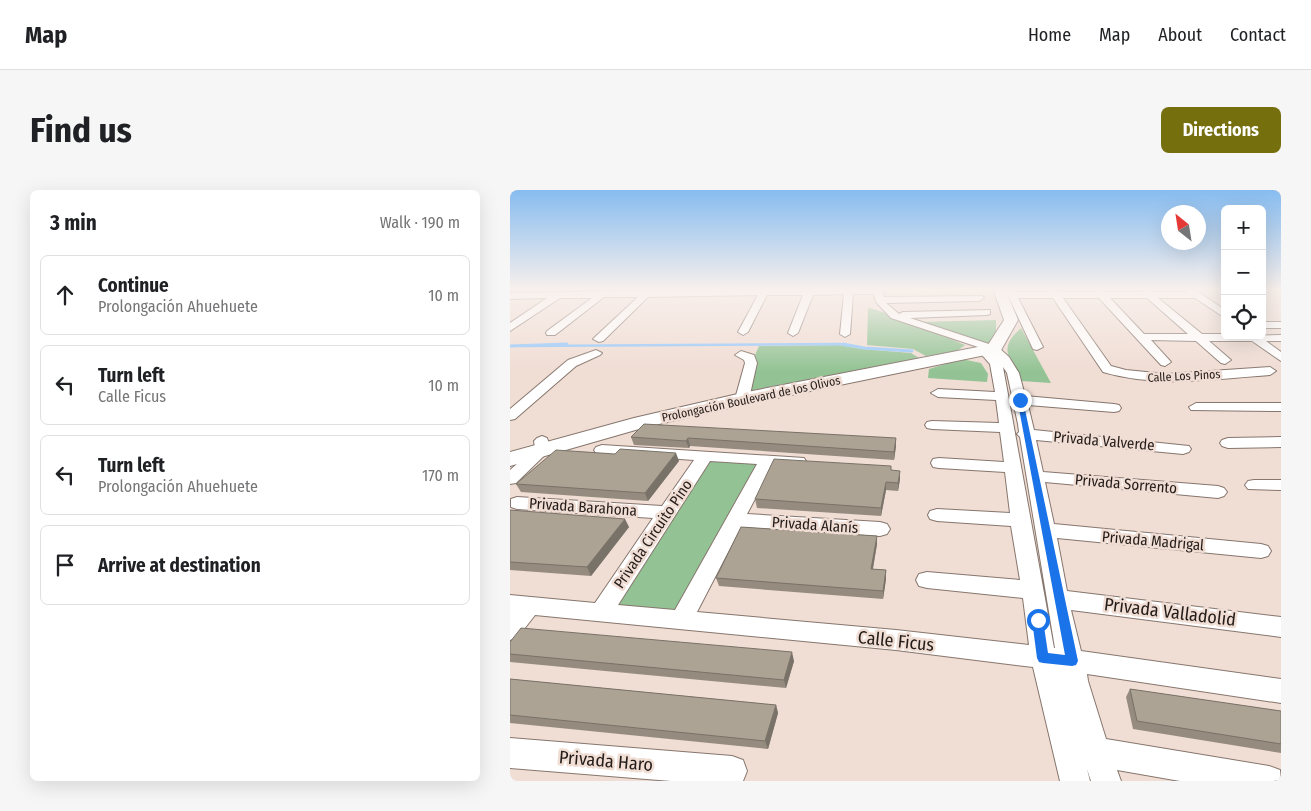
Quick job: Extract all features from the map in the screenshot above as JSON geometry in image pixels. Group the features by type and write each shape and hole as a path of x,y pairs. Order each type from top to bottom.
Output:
{"street":[{"path":"510,328 527,317"},
{"path":"551,333 573,317"},
{"path":"599,340 623,317"},
{"path":"744,332 752,317"},
{"path":"793,333 799,317"},
{"path":"845,334 847,317"},
{"path":"897,317 986,347 996,363 1000,378 1011,398 1016,431 1034,476 1072,661 1095,752 1106,781"},
{"path":"986,347 1011,320 1010,317"},
{"path":"1023,317 1037,347"},
{"name":"Calle Los Pinos","path":"1071,317 1107,369 1119,374 1147,378 1270,371"},
{"path":"1122,317 1165,362"},
{"path":"1173,317 1225,360"},
{"path":"1266,325 1281,325"},
{"path":"1141,337 1221,338"},
{"path":"1266,337 1281,338"},
{"path":"1257,340 1281,357"},
{"name":"Prolongación Boulevard de los Olivos","path":"510,451 543,445 742,396 986,347"},
{"path":"510,416 572,363 596,353"},
{"path":"741,354 750,358 751,363 742,396"},
{"path":"938,393 1114,408"},
{"path":"1196,407 1281,407"},
{"name":"Privada Valverde","path":"932,425 1016,431 1183,449"},
{"path":"1016,431 1013,468 1043,658 1075,781"},
{"path":"1228,443 1281,442"},
{"path":"510,479 543,445"},
{"name":"Prolongación Boulevard de los Olivos","path":"510,459 543,445"},
{"path":"602,450 810,462"},
{"name":"Privada Circuito Pino","path":"600,612 658,512 699,455"},
{"path":"681,620 742,520 775,459"},
{"path":"939,463 1013,468"},
{"name":"Privada Sorrento","path":"1034,476 1218,492"},
{"path":"1254,485 1281,485"},
{"name":"Privada Barahona","path":"516,503 658,512"},
{"path":"937,516 1020,520"},
{"name":"Privada Alanís","path":"742,520 880,529"},
{"name":"Privada Madrigal","path":"1045,530 1261,550"},
{"path":"928,580 1033,590"},
{"name":"Privada Valladolid","path":"1058,599 1281,627"},
{"path":"510,630 519,605"},
{"name":"Calle Ficus","path":"519,605 896,640 1072,661 1281,691"},
{"path":"1066,747 1269,781"},
{"name":"Privada Haro","path":"510,753 732,771"}],"green space":[{"path":"868,317 892,317 965,345 957,351 926,356 913,349 867,345"},
{"path":"996,320 996,332 992,345 918,322"},
{"path":"1021,328 1051,383 1021,381 1010,360 1008,348 1009,342"},
{"path":"839,345 911,353 919,358 738,393 759,346"},
{"path":"962,359 981,363 988,374 987,382 928,378 929,369"},
{"path":"705,456 768,460 684,614 605,606"}],"building":[{"path":"644,424 896,438 894,452 688,438 686,441 631,437"},
{"path":"620,449 676,453 645,493 516,484 556,450 615,454"},
{"path":"774,459 891,466 891,470 900,471 898,483 886,482 881,508 755,499"},
{"path":"510,510 625,519 587,567 510,562"},
{"path":"741,527 877,536 871,569 886,570 883,591 716,578"},
{"path":"521,628 792,652 784,680 510,654 510,642"},
{"path":"510,679 776,705 765,741 510,715"},
{"path":"1130,689 1281,711 1281,744 1137,721"}],"waterway":[{"path":"510,346 567,344"},
{"path":"522,346 840,344 850,346"},
{"path":"843,344 864,348 912,351"}],"route":[{"path":"1020,400 1025,434 1072,661 1043,658 1038,620"}]}
